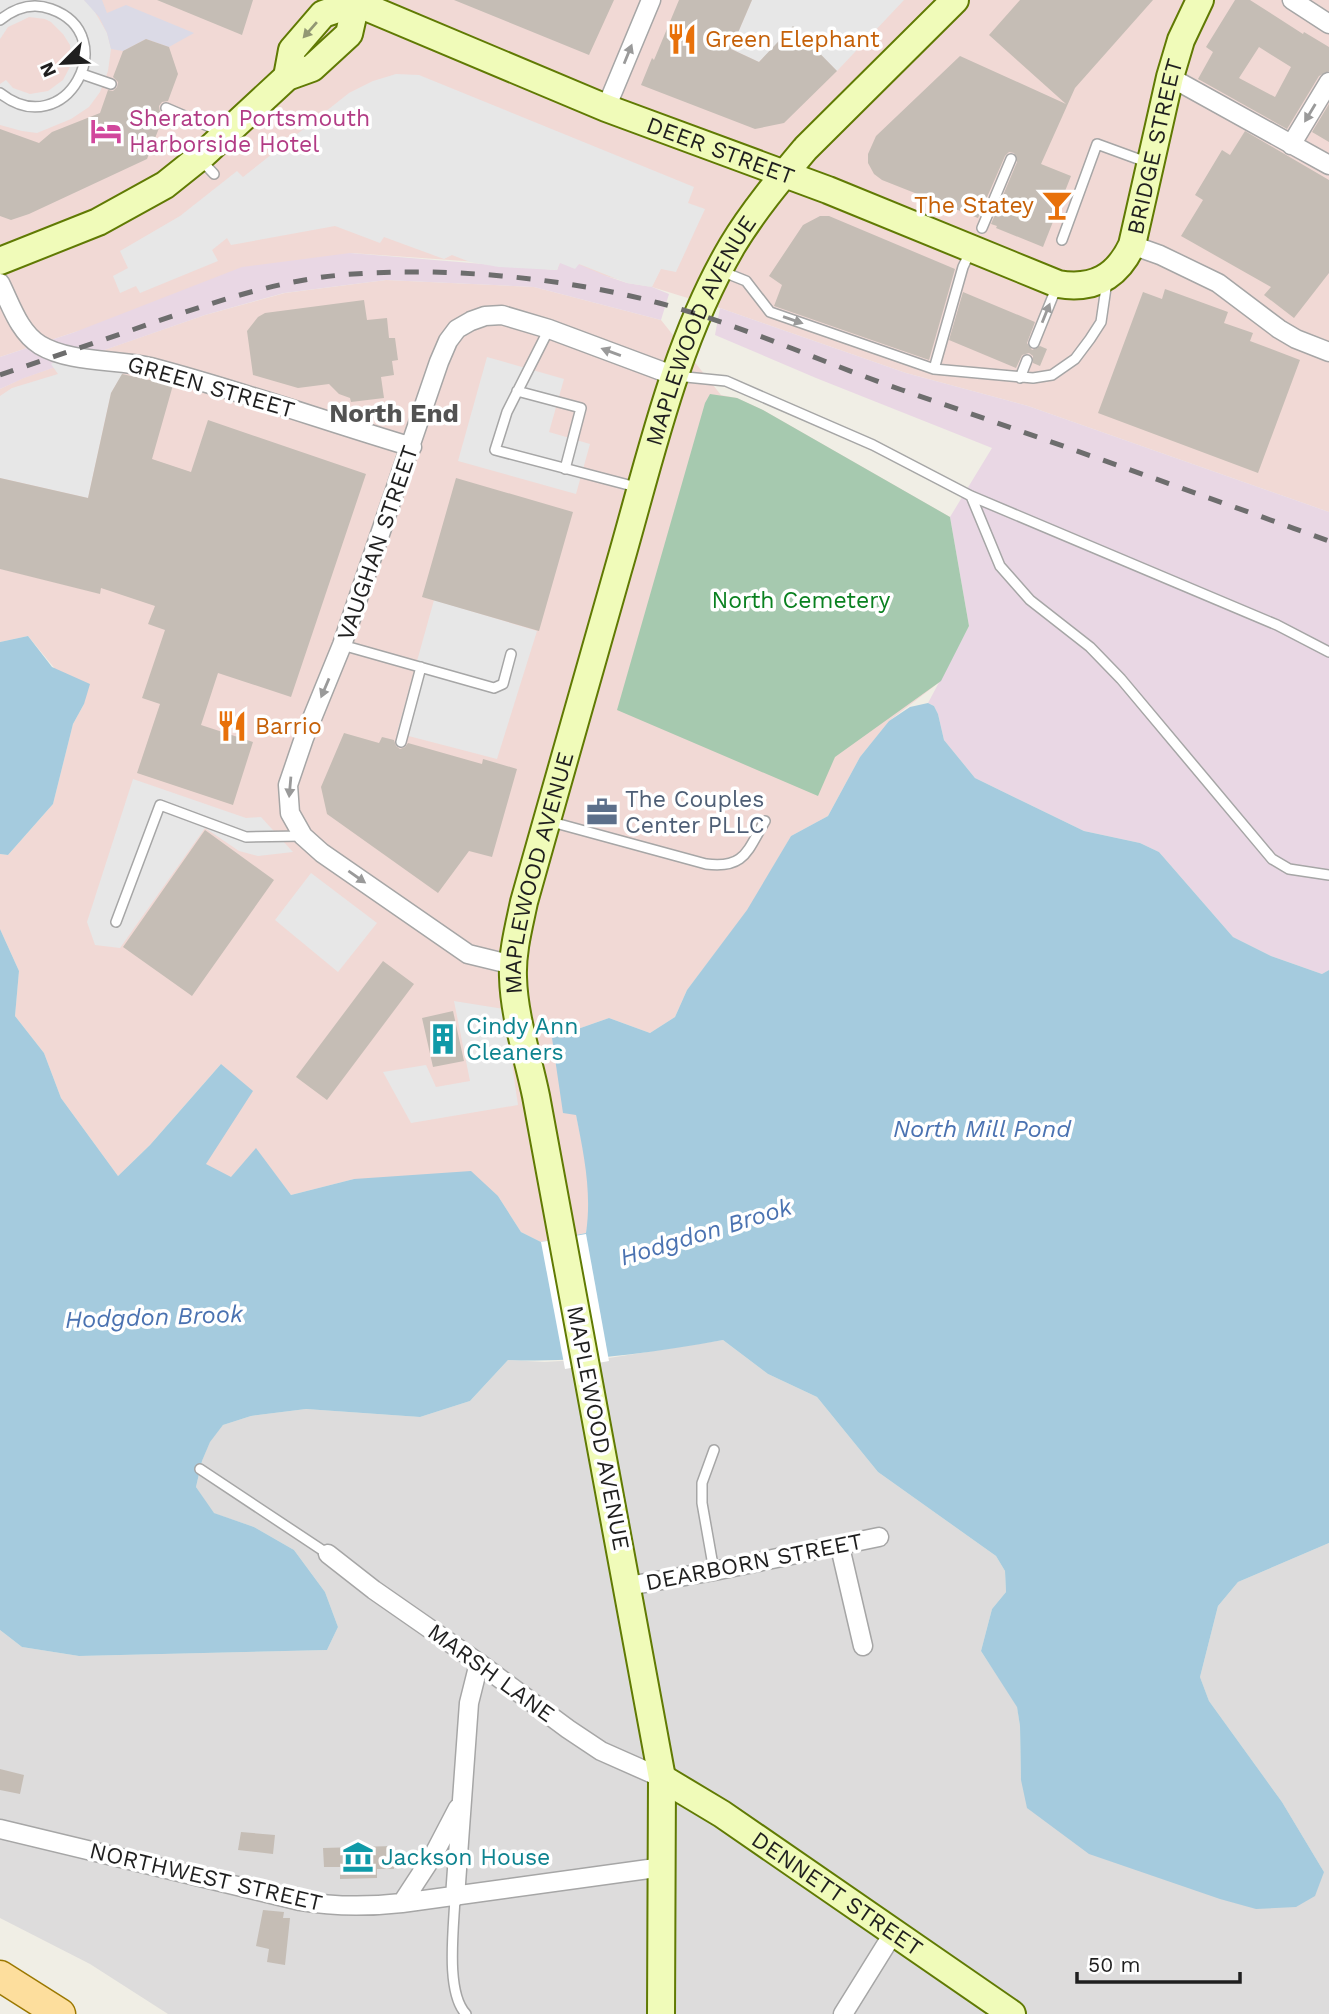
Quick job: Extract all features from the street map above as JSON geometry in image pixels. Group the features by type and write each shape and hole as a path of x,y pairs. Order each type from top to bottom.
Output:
{"main road":[{"path":"0,1976 60,2014"}],"street":[{"path":"606,108 651,0"},
{"name":"MAPLEWOOD AVENUE","path":"661,2014 662,1778 536,1096 515,999 513,965 524,901 641,489 690,330 733,244 784,174 806,148 955,0"},
{"name":"BRIDGE STREET","path":"1102,279 1125,260 1132,245 1170,77 1181,40 1200,0"},
{"path":"1292,0 1329,24"},
{"path":"0,261 98,222 165,185 207,166 227,135 287,77 292,50 323,14 352,1"},
{"name":"DEER STREET","path":"352,1 606,108 784,174 977,238 1058,284 1084,285 1102,279"},
{"path":"1170,77 1329,165"},
{"path":"1291,145 1329,82"},
{"path":"1132,245 1218,283 1279,329 1329,352"},
{"name":"GREEN STREET","path":"0,283 23,329 33,340 49,350 60,354 131,363 192,378 412,447"},
{"name":"VAUGHAN STREET","path":"303,836 290,813 288,785 304,737 342,645 439,362 448,341 457,329 485,316 502,315 550,329 675,376"},
{"path":"303,836 322,853 468,954 513,965"},
{"name":"DEARBORN STREET","path":"628,1586 879,1537"},
{"path":"840,1546 863,1646"},
{"name":"MARSH LANE","path":"328,1554 374,1590 601,1751 662,1778"},
{"path":"455,1897 469,1703 479,1663"},
{"name":"DENNETT STREET","path":"662,1778 722,1814 1012,2014"},
{"path":"402,1903 434,1854 462,1802"},
{"name":"NORTHWEST STREET","path":"0,1829 333,1907 361,1908 455,1897 663,1867"},
{"path":"843,2014 894,1932"}],"lane":[{"path":"0,20 22,7 35,6 58,12 68,19 82,38 85,63 82,74 68,94 47,106 22,105 0,93"},
{"path":"82,74 111,83"},
{"path":"166,108 227,135"},
{"path":"1062,240 1097,144 1151,163"},
{"path":"934,369 963,267 1011,159"},
{"path":"719,271 746,281 770,312 934,369 1032,379 1052,375 1075,359 1101,322 1102,279"},
{"path":"1034,343 1058,284"},
{"path":"550,329 507,412 495,450 641,489"},
{"path":"1020,378 1027,360"},
{"path":"675,376 726,381 873,445 971,496 1277,625 1329,652"},
{"path":"517,391 581,408 565,469"},
{"path":"971,496 1000,566 1030,600 1081,639 1121,679 1272,859 1289,869 1329,875"},
{"path":"342,645 494,688 503,684 511,654"},
{"path":"401,742 421,667"},
{"path":"116,922 160,805 246,837 303,836"},
{"path":"547,820 706,864 726,866 737,863 765,821"},
{"path":"713,1450 702,1483 702,1503 714,1571"},
{"path":"200,1469 328,1554"},
{"path":"455,1897 453,1981 456,1997 466,2014"}],"shaded area":[{"path":"0,0 1329,0 1329,512 1028,406 906,373 652,287 575,269 351,253 75,332 0,357"},
{"path":"0,0 84,0 92,7 107,33 111,49 108,71 100,92 89,107 71,119 37,133 0,125 0,84 6,80 13,88 30,94 48,91 63,80 71,65 71,58 70,45 63,34 45,19 29,17 8,27 0,39"},
{"path":"84,0 102,0 107,13 126,5 194,33 169,47 146,39 123,51 111,49 99,17"},
{"path":"752,0 904,0 837,71 793,27 759,62 731,49"},
{"path":"396,74 419,75 694,187 688,203 705,209 676,272 661,269 652,287 627,283 579,264 575,269 560,263 557,270 499,267 470,262 452,255 444,259 384,237 380,243 335,226 231,245 227,238 212,250 218,261 140,293 136,286 120,293 113,276 128,268 120,251 180,216 237,171 243,177 349,93 373,81"},
{"path":"350,253 557,270 560,263 578,264 627,283 652,287 669,294 661,320 534,287 386,280 284,293 205,315 24,378 0,389 0,357 75,332 242,267"},
{"path":"386,280 534,287 661,320 721,395 737,398 763,410 950,517 941,681 889,721 860,757 828,816 791,836 748,910 687,990 675,1017 650,1033 609,1018 552,1038 576,1115 587,1165 590,1211 586,1233 541,1242 521,1232 498,1196 354,1179 291,1195 256,1149 231,1178 206,1165 221,1064 150,1145 118,1176 61,1098 44,1053 15,1016 19,971 0,929 0,854 8,855 53,804 73,724 84,704 28,636 0,642 0,389 23,378 205,315 285,293"},
{"path":"720,308 906,373 1028,406 1329,512 1329,970 1322,974 1271,956 1233,937 1159,852 1140,843 1084,831 975,778 944,740 938,714 934,706 928,703 969,626 950,517 992,448 715,335"},
{"path":"487,357 564,379 549,432 590,444 576,494 458,461"},
{"path":"59,358 124,371 111,393 88,498 0,478 0,396 12,388 58,374 51,364"},
{"path":"434,600 537,631 497,759 397,733"},
{"path":"133,779 246,818 261,817 293,852 258,856 239,851 205,828 120,948 95,945 87,922"},
{"path":"311,873 377,923 338,972 275,920"},
{"path":"454,1001 504,1009 518,1105 411,1123 383,1072 426,1065 436,1087 470,1081"},
{"path":"723,1340 768,1374 817,1397 878,1472 996,1556 1005,1571 1006,1592 992,1609 981,1651 1017,1706 1021,1780 1324,1872 1282,1802 1209,1701 1200,1677 1218,1606 1238,1582 1329,1543 1329,2014 168,2014 90,1964 0,1918 0,1630 22,1647 79,1656 327,1650 338,1627 325,1592 294,1550 254,1527 213,1513 196,1487 210,1441 223,1425 251,1416 306,1409 420,1417 470,1401 508,1360 545,1362 609,1358"}],"green space":[{"name":"North Cemetery","path":"710,394 737,398 763,410 950,517 969,626 941,681 835,757 818,796 617,710 705,403"}],"water":[{"path":"28,636 52,667 90,684 84,704 73,724 53,804 8,855 0,854 0,642"},
{"name":"North Mill Pond","path":"928,703 934,706 938,714 944,740 975,778 1084,831 1140,843 1159,852 1233,937 1271,956 1322,974 1329,970 1329,1543 1238,1582 1218,1606 1200,1677 1209,1701 1282,1802 1324,1872 1315,1896 1296,1907 1256,1909 1220,1899 1089,1854 1027,1808 1021,1780 1017,1707 981,1651 992,1609 1006,1592 1005,1571 996,1556 878,1472 817,1397 768,1374 723,1340 616,1356 508,1360 470,1401 420,1417 306,1409 251,1416 223,1425 210,1442 196,1487 214,1513 254,1527 294,1550 325,1592 338,1627 327,1650 79,1656 22,1647 0,1630 0,929 19,971 15,1016 44,1053 61,1098 118,1176 150,1145 221,1064 253,1091 206,1164 231,1177 256,1148 291,1195 354,1179 471,1171 498,1196 521,1232 541,1242 586,1233 588,1189 582,1145 576,1115 563,1113 552,1038 609,1018 650,1033 675,1017 687,990 747,910 791,836 828,816 860,757 889,721 910,707"}],"pier":[{"path":"586,1234 609,1361 565,1369 541,1242"}],"building":[{"path":"157,0 253,0 242,35"},
{"path":"454,0 614,0 589,55"},
{"path":"679,0 752,0 731,49 759,62 793,26 837,71 784,123 755,129 641,85"},
{"path":"1020,0 1153,0 1075,88 1041,164 1071,176 1043,247 991,224 1017,162 1014,153 1009,152 1005,156 978,218 882,180 874,174 868,163 868,154 876,136 960,56 1066,104 989,35"},
{"path":"1235,0 1250,0 1303,34 1304,32 1329,47 1329,71 1319,76 1287,129 1198,79 1213,52 1206,47","holes":["1259,47 1291,67 1275,97 1239,78"]},
{"name":"Sheraton Portsmouth Harborside Hotel","path":"146,39 169,47 178,74 168,101 159,106 164,115 147,159 29,214 11,220 0,216 0,129 39,143 52,132 100,113 108,90 113,91 117,87 118,82 113,77 123,51"},
{"path":"1329,104 1329,142 1312,132"},
{"path":"1245,131 1329,180 1329,273 1294,318 1264,295 1271,287 1181,236 1203,200 1195,195 1222,150 1230,155"},
{"path":"820,216 829,216 955,269 929,360 774,306 782,285 769,276 803,225"},
{"path":"1165,289 1228,312 1224,323 1253,333 1250,341 1300,360 1258,473 1098,413 1143,292 1162,299"},
{"path":"963,292 1035,322 1027,343 1032,350 1040,346 1047,349 1040,366 1033,363 1033,356 1029,353 1022,355 1016,368 949,340"},
{"path":"364,300 367,320 387,318 389,338 395,338 398,360 392,361 394,375 381,377 384,398 351,402 350,398 339,394 329,384 298,388 253,375 247,331 258,317 265,313"},
{"path":"122,374 173,385 152,459 191,472 208,420 366,474 291,697 218,673 201,725 253,742 233,805 137,773 160,704 142,698 165,630 148,624 155,606 101,588 100,594 0,569 0,478 88,498 111,393"},
{"path":"456,478 573,512 539,631 422,597"},
{"path":"344,733 379,743 382,737 394,740 400,749 408,743 482,764 483,759 517,769 492,857 469,851 438,893 327,814 321,787"},
{"path":"205,830 274,880 192,996 123,947"},
{"path":"383,961 414,984 327,1100 296,1077"},
{"name":"Cindy Ann Cleaners","path":"453,1011 464,1061 433,1067 422,1018"},
{"path":"0,1769 24,1775 20,1794 0,1790"},
{"path":"241,1832 275,1835 273,1854 238,1850"},
{"name":"Jackson House","path":"393,1846 394,1869 377,1869 377,1878 340,1879 340,1867 324,1867 323,1848"},
{"path":"263,1910 284,1912 283,1918 290,1918 285,1965 267,1962 269,1949 256,1946"}],"railway":[{"path":"0,375 203,306 294,282 341,275 419,272 542,280 622,294 721,322 872,379 1329,541"}],"place":[{"name":"Green Elephant","path":"682,39"},
{"name":"Sheraton Portsmouth Harborside Hotel","path":"106,131"},
{"name":"The Statey","path":"1057,205"},
{"name":"Barrio","path":"232,726"},
{"name":"The Couples Center PLLC","path":"602,812"},
{"name":"Cindy Ann Cleaners","path":"443,1039"},
{"name":"Jackson House","path":"358,1857"}],"district":[{"name":"North End","path":"394,413"}],"water label":[{"name":"Hodgdon Brook","path":"706,1232"},
{"name":"Hodgdon Brook","path":"154,1317"}]}
